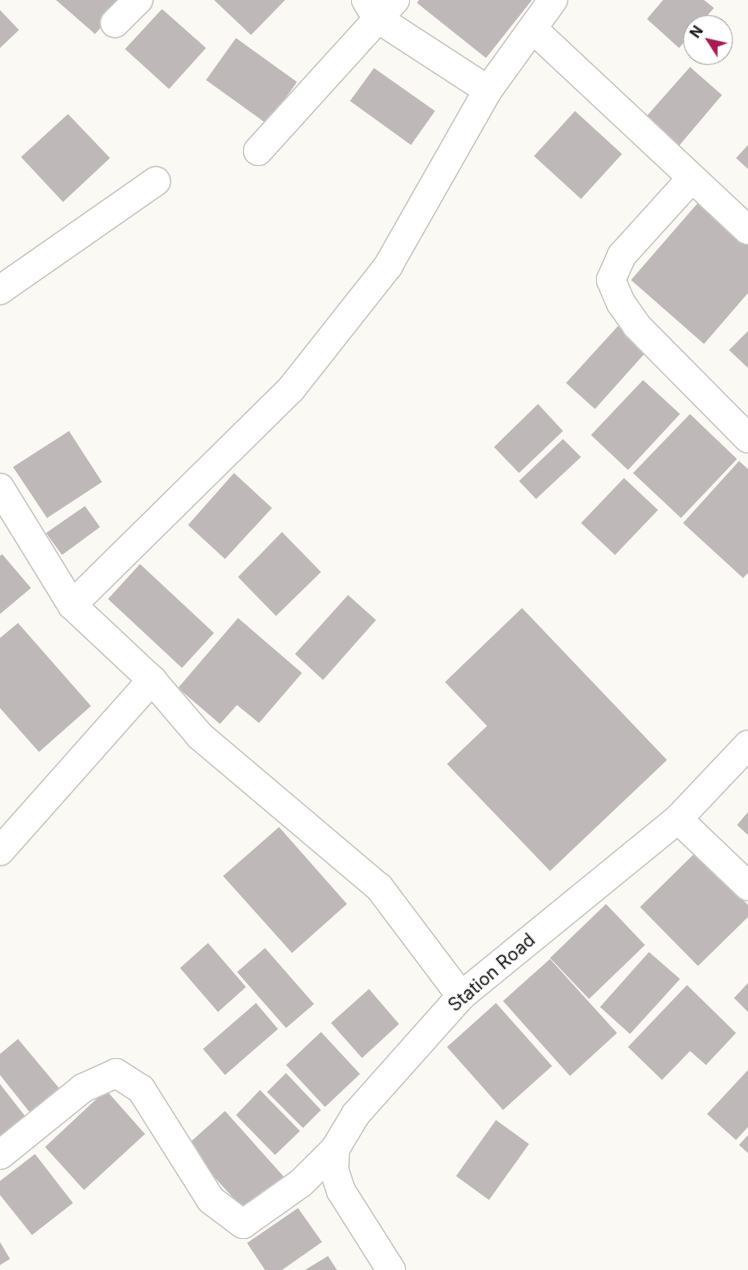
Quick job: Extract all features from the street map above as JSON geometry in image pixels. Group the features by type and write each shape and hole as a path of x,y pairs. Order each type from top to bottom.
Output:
{"street":[{"path":"115,23 138,0"},
{"path":"72,605 291,389 388,266 488,90 553,0"},
{"path":"258,151 379,6 488,90"},
{"path":"532,29 748,230"},
{"path":"691,179 622,255 611,280 621,303 637,326 748,438"},
{"path":"0,290 156,181"},
{"path":"0,488 72,605 152,680 200,736 379,887 460,996"},
{"path":"0,851 152,680"},
{"name":"Station Road","path":"0,1155 83,1088 116,1073 141,1089 211,1200 244,1224 301,1183 334,1149 356,1114 460,996 678,819 748,745"},
{"path":"678,819 748,886"},
{"path":"334,1149 334,1170 341,1192 390,1270"}],"building":[{"path":"56,0 125,0 95,34"},
{"path":"214,0 285,0 251,35"},
{"path":"419,0 532,0 486,58 417,3"},
{"path":"663,0 704,0 714,8 708,15 683,15 683,43 679,48 647,19"},
{"path":"162,9 206,48 169,89 125,49"},
{"path":"0,10 19,30 0,48"},
{"path":"236,38 297,82 267,124 206,80"},
{"path":"690,67 722,95 678,147 645,118"},
{"path":"374,68 435,111 411,145 350,101"},
{"path":"575,111 622,154 581,199 534,156"},
{"path":"68,114 110,158 63,202 21,157"},
{"path":"748,145 748,169 736,158"},
{"path":"703,197 748,237 748,293 704,344 631,280"},
{"path":"618,326 646,352 595,409 566,383"},
{"path":"748,331 748,368 729,350"},
{"path":"643,380 680,414 628,470 591,435"},
{"path":"538,404 563,431 519,473 494,447"},
{"path":"690,414 737,459 681,518 633,473"},
{"path":"69,431 102,482 47,518 13,467"},
{"path":"563,439 581,457 536,499 519,481"},
{"path":"739,461 748,469 748,573 743,578 683,523"},
{"path":"234,473 272,508 225,559 188,525"},
{"path":"624,478 658,510 615,555 581,523"},
{"path":"85,506 100,527 62,555 46,533"},
{"path":"282,532 321,572 276,616 238,577"},
{"path":"2,554 31,588 0,614 0,556"},
{"path":"140,564 214,633 182,668 108,599"},
{"path":"348,595 376,620 323,680 295,654"},
{"path":"522,608 667,760 550,871 447,764 487,726 445,682"},
{"path":"238,618 302,673 259,723 237,705 220,724 178,688"},
{"path":"18,623 91,706 39,752 0,708 0,638"},
{"path":"748,812 748,835 737,825"},
{"path":"279,827 347,904 292,953 223,876"},
{"path":"696,852 748,905 748,917 698,966 640,907"},
{"path":"606,904 645,945 589,999 550,958"},
{"path":"208,943 246,987 218,1012 180,968"},
{"path":"265,948 314,1004 286,1028 237,972"},
{"path":"649,952 680,979 630,1034 600,1007"},
{"path":"550,959 617,1033 570,1076 503,1001"},
{"path":"748,983 748,1012 734,998"},
{"path":"687,985 736,1033 706,1065 690,1051 662,1080 628,1047"},
{"path":"369,989 399,1024 362,1058 331,1023"},
{"path":"256,1003 278,1029 225,1075 203,1049"},
{"path":"496,1003 552,1066 503,1110 447,1047"},
{"path":"321,1032 360,1074 325,1107 286,1065"},
{"path":"18,1039 64,1094 35,1119 0,1075 0,1054"},
{"path":"748,1070 748,1127 736,1140 707,1114"},
{"path":"286,1073 321,1110 303,1128 267,1092"},
{"path":"0,1084 32,1125 0,1138"},
{"path":"106,1090 145,1134 84,1190 45,1147"},
{"path":"260,1090 300,1131 275,1155 236,1115"},
{"path":"225,1111 285,1178 247,1213 186,1146"},
{"path":"496,1120 529,1144 489,1200 456,1176"},
{"path":"748,1135 748,1153 739,1145"},
{"path":"35,1154 73,1203 32,1235 0,1195 0,1181"},
{"path":"298,1208 322,1242 282,1270 265,1270 247,1243"},
{"path":"0,1242 10,1259 0,1265"},
{"path":"328,1256 337,1270 305,1270"}]}
